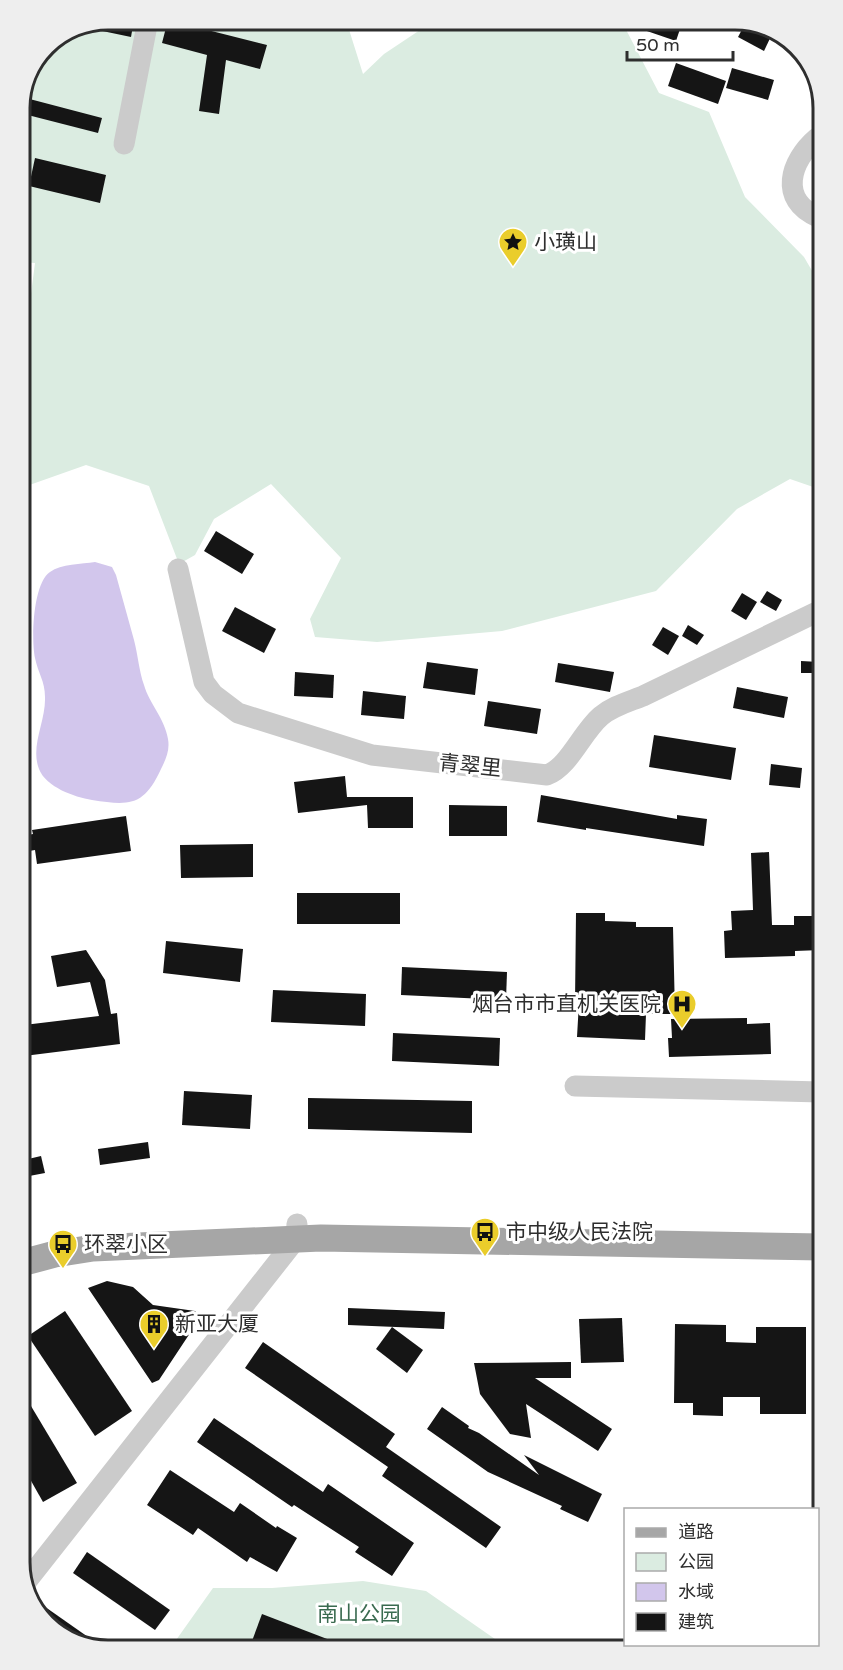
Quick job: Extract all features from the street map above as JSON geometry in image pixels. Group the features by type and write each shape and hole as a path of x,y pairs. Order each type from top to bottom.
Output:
{"main road":[{"path":"30,1261 93,1248 297,1231 321,1238 813,1247"},
{"path":"30,1245 91,1233 813,1232"}],"street":[{"path":"124,144 146,30"},
{"path":"813,142 803,153 792,175 794,194 813,214"},
{"name":"青翠里","path":"178,569 204,682 226,706 238,713 372,755 547,775 561,766 596,720 616,706 643,696 813,614"},
{"path":"575,1086 813,1092"},
{"path":"32,1575 297,1231"}],"green space":[{"path":"108,30 349,30 363,74 384,54 420,30 626,30 659,93 709,112 745,197 804,257 813,272 813,487 790,479 737,509 656,591 502,631 377,642 315,637 310,619 341,558 271,484 214,519 195,555 179,564 149,486 86,465 30,485 30,302 35,263 30,263 30,103 33,88 46,61 57,49 83,34"},
{"name":"南山公园","path":"363,1581 426,1591 496,1640 176,1640 213,1588 272,1588"}],"water":[{"path":"95,562 112,567 116,575 134,640 142,680 164,725 168,739 167,754 155,781 142,797 126,803 92,800 61,790 43,775 37,760 37,742 45,706 44,686 35,658 33,638 40,587 44,578 55,569"}],"building":[{"path":"132,30 131,37 101,31"},
{"path":"165,30 208,30 267,45 260,69 226,60 219,114 199,111 207,55 162,43"},
{"path":"644,30 680,30 676,41"},
{"path":"742,30 770,39 764,51 738,37"},
{"path":"676,63 726,81 718,104 668,86"},
{"path":"732,68 774,80 768,100 726,88"},
{"path":"31,99 102,118 98,133 30,116"},
{"path":"35,158 106,175 100,203 30,186"},
{"path":"216,531 254,554 242,574 204,551"},
{"path":"767,591 782,600 776,611 760,602"},
{"path":"742,593 757,602 746,620 731,611"},
{"path":"235,607 276,629 264,653 222,631"},
{"path":"688,625 704,635 697,645 682,636"},
{"path":"663,627 679,636 668,655 652,645"},
{"path":"801,661 813,662 813,673 801,673"},
{"path":"427,662 478,669 475,695 423,688"},
{"path":"558,663 614,672 610,692 555,682"},
{"path":"295,672 334,675 333,698 294,696"},
{"path":"737,687 788,697 784,718 733,708"},
{"path":"363,691 406,696 404,719 361,715"},
{"path":"488,701 541,709 537,734 484,726"},
{"path":"654,735 736,748 731,780 649,767"},
{"path":"771,764 802,768 800,788 769,785"},
{"path":"345,776 347,797 413,797 413,828 368,828 367,805 298,813 294,782"},
{"path":"541,795 677,819 677,815 707,819 704,846 537,822"},
{"path":"449,805 507,806 507,836 449,836"},
{"path":"126,816 131,851 37,864 35,850 30,851 32,830"},
{"path":"253,844 253,877 181,878 180,845"},
{"path":"769,852 772,925 794,925 794,916 813,916 813,950 795,951 795,956 725,958 724,931 732,930 731,911 753,910 751,853"},
{"path":"297,893 400,893 400,924 297,924"},
{"path":"576,913 605,913 605,921 636,922 636,927 673,927 675,1014 646,1014 645,1040 577,1037 579,1002 575,1002"},
{"path":"166,941 243,949 240,982 163,973"},
{"path":"86,950 105,980 111,1014 117,1013 120,1044 30,1055 30,1024 99,1016 90,982 57,987 51,956"},
{"path":"402,967 507,972 506,1000 401,995"},
{"path":"273,990 366,994 365,1026 271,1022"},
{"path":"747,1018 747,1024 770,1023 771,1054 669,1057 668,1038 672,1038 671,1019"},
{"path":"393,1033 500,1038 499,1066 392,1061"},
{"path":"184,1091 252,1095 250,1129 182,1125"},
{"path":"308,1098 472,1101 472,1133 308,1129"},
{"path":"148,1142 150,1158 100,1165 98,1149"},
{"path":"41,1156 45,1173 30,1176 30,1159"},
{"name":"新亚大厦","path":"107,1281 133,1287 153,1305 195,1311 200,1318 159,1380 152,1383 88,1288"},
{"path":"348,1308 445,1312 444,1329 348,1325"},
{"path":"65,1311 132,1411 95,1436 30,1339 30,1335"},
{"path":"622,1318 624,1362 581,1363 579,1319"},
{"path":"675,1324 726,1325 726,1342 756,1343 756,1327 806,1327 806,1414 760,1414 760,1397 723,1397 723,1416 693,1415 693,1403 674,1403"},
{"path":"392,1327 423,1350 407,1373 376,1349"},
{"path":"263,1342 395,1434 386,1447 501,1527 486,1548 382,1476 388,1467 245,1368"},
{"path":"571,1362 571,1378 535,1378 612,1429 598,1451 526,1404 531,1438 510,1434 480,1394 474,1363"},
{"path":"30,1404 77,1483 43,1502 30,1479"},
{"path":"442,1407 469,1426 468,1428 479,1433 539,1475 524,1455 602,1494 588,1522 560,1509 562,1506 488,1472 427,1429"},
{"path":"214,1418 323,1492 328,1484 414,1543 392,1576 355,1552 359,1547 294,1505 292,1507 197,1442"},
{"path":"170,1470 234,1512 240,1503 276,1528 277,1526 297,1538 277,1572 250,1557 247,1562 198,1528 193,1535 147,1505"},
{"path":"87,1552 170,1610 155,1630 73,1573"},
{"path":"44,1606 88,1637 69,1630"},
{"path":"262,1614 330,1640 252,1640"}],"place":[{"name":"小璜山","path":"513,268"},
{"name":"烟台市市直机关医院","path":"682,1030"},
{"name":"市中级人民法院","path":"485,1258"},
{"name":"环翠小区","path":"63,1270"},
{"name":"新亚大厦","path":"154,1350"}]}
